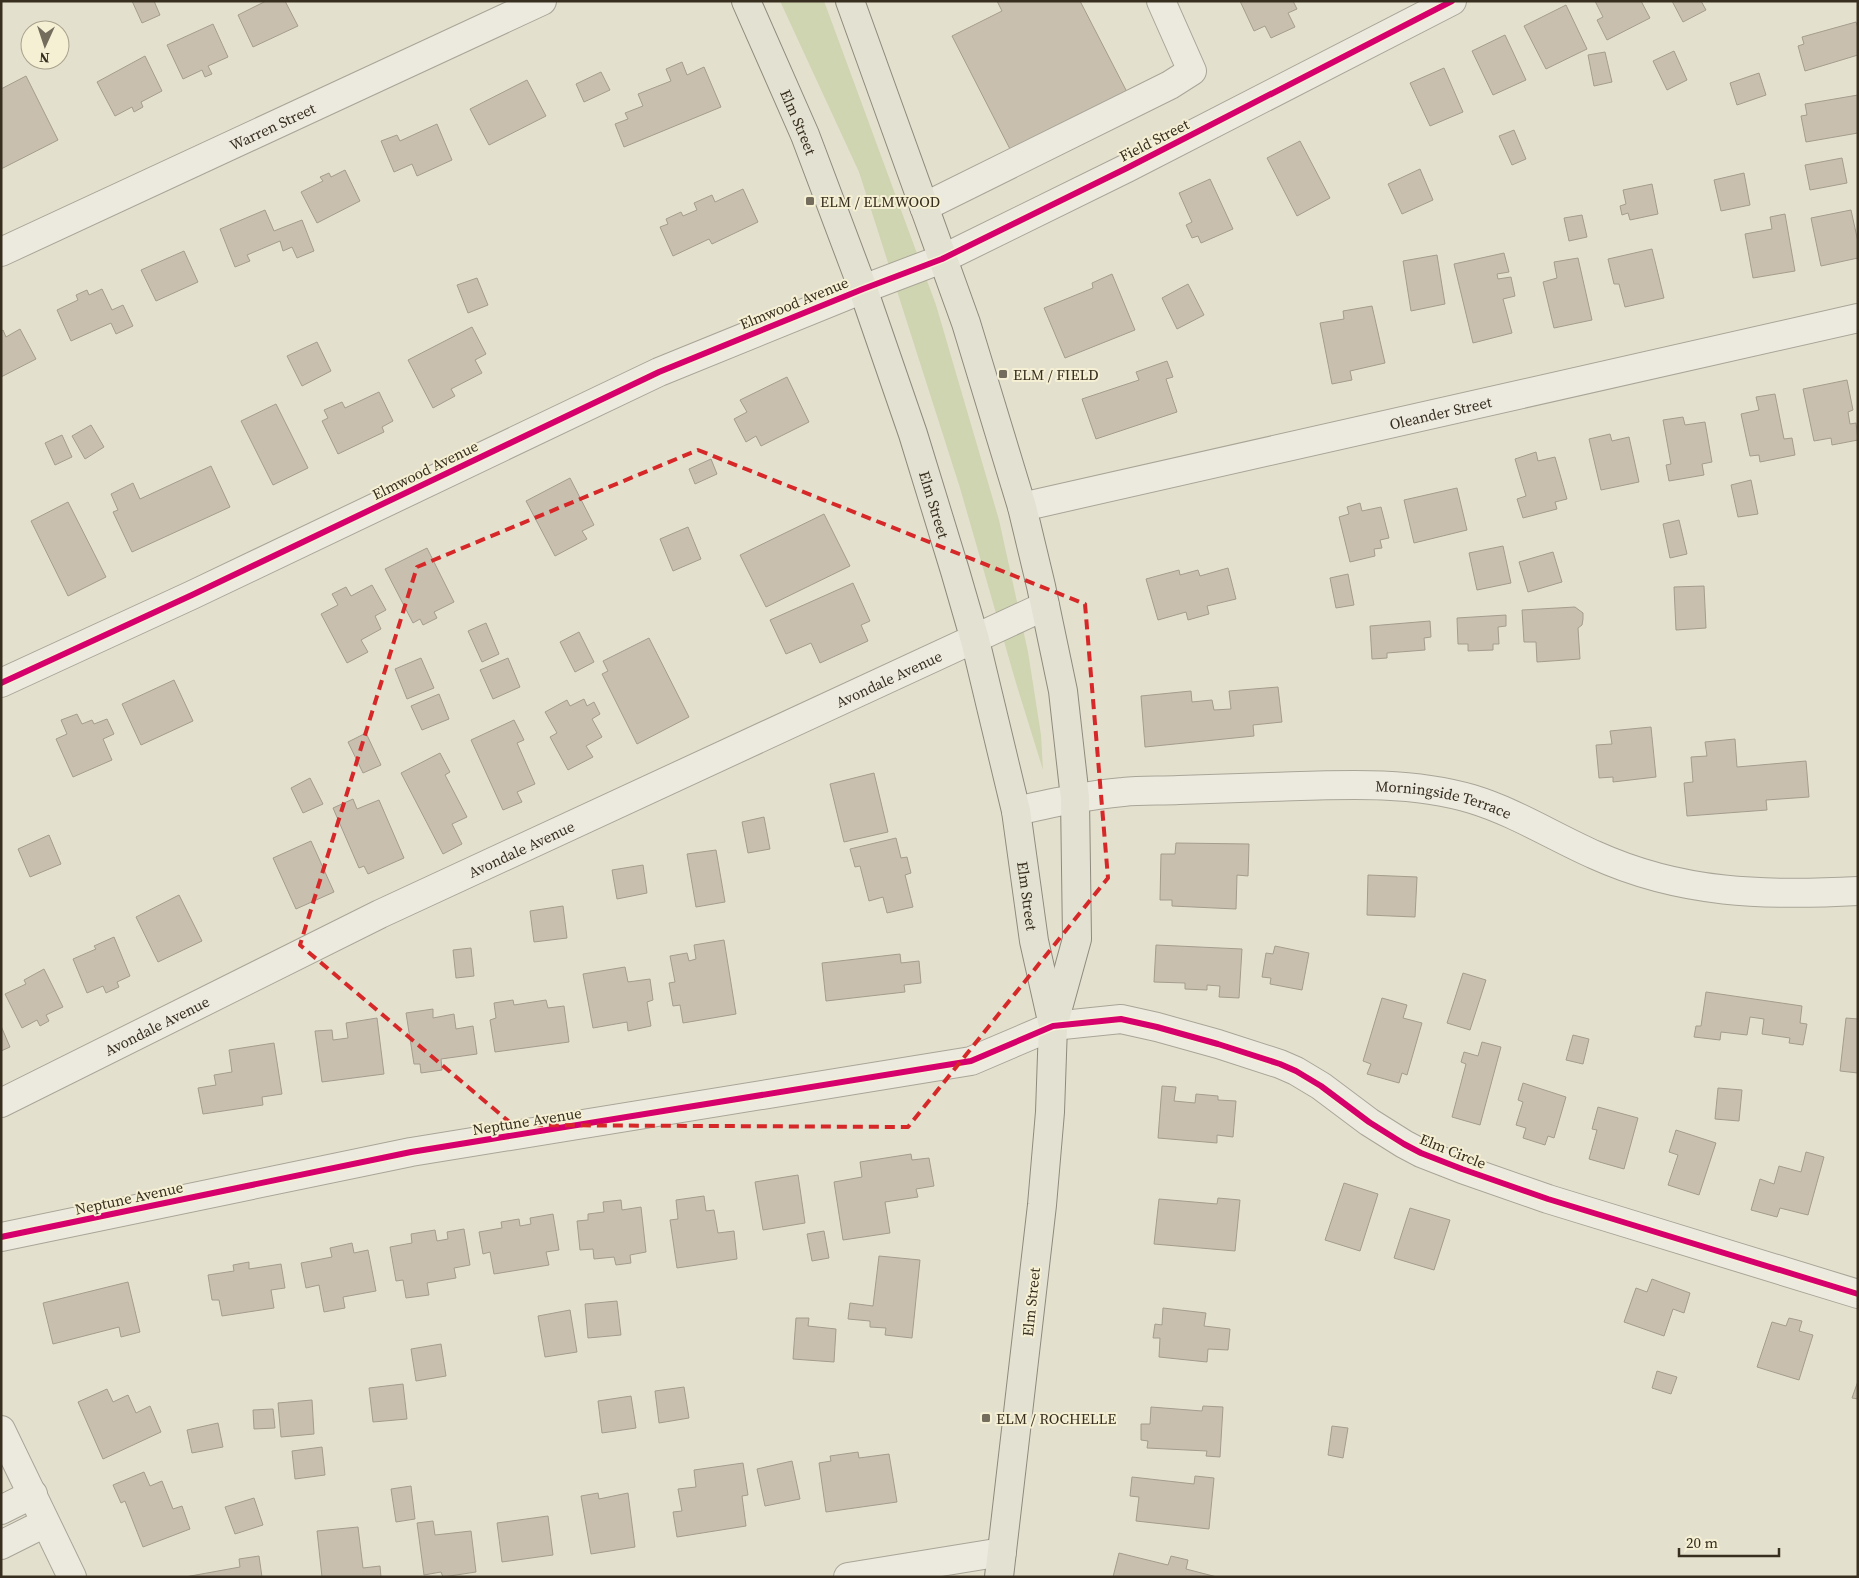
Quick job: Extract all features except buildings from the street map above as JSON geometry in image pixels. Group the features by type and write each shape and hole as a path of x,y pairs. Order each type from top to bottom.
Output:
{"main road":[{"name":"Elm Street","path":"746,1 805,135 863,289 913,434 953,562 1016,811 1034,942 1053,1026"},
{"name":"Elm Street","path":"850,1 971,341 1022,507 1063,691 1075,798 1077,939 1053,1026 1050,1112 1042,1204 1000,1564"}],"street":[{"name":"Warren Street","path":"1,252 542,1"},
{"path":"924,207 1170,84 1192,71 1161,1"},
{"name":"Field Street","path":"863,289 942,259 1119,172 1452,1"},
{"name":"Elmwood Avenue","path":"1,683 192,595 660,372 863,289"},
{"name":"Oleander Street","path":"1022,507 1858,318"},
{"name":"Avondale Avenue","path":"1,1103 380,914 1045,606"},
{"name":"Morningside Terrace","path":"1016,811 1075,798 1125,791 1325,786 1415,788 1439,791 1490,805 1625,867 1685,883 1755,893 1802,894 1858,890"},
{"name":"Elm Circle","path":"1053,1026 1122,1019 1218,1044 1280,1064 1321,1086 1369,1122 1398,1140 1442,1162 1548,1199 1858,1294"},
{"name":"Neptune Avenue","path":"1,1237 411,1152 972,1061 1053,1026"},
{"path":"1,1430 72,1577"},
{"path":"1,1510 33,1494"},
{"path":"1,1545 46,1523"},
{"path":"848,1577 1000,1564"}],"highlighted area":[{"path":"698,450 1085,604 1108,878 908,1127 513,1125 300,945 417,567"}],"green space":[{"path":"780,1 824,1 936,305 999,520 1028,652 1041,735 1043,770 960,488 859,172"}],"cycle path":[{"path":"1,683 192,595 659,372 942,259 1127,168 1452,1"},
{"path":"1,1237 411,1152 971,1061 1053,1026 1121,1019 1218,1044 1296,1071 1321,1086 1369,1122 1404,1144 1421,1153 1462,1169 1548,1199 1858,1294"}],"place":[{"name":"ELM / ELMWOOD","path":"810,201"},
{"name":"ELM / FIELD","path":"1003,374"},
{"name":"ELM / ROCHELLE","path":"986,1418"}]}
